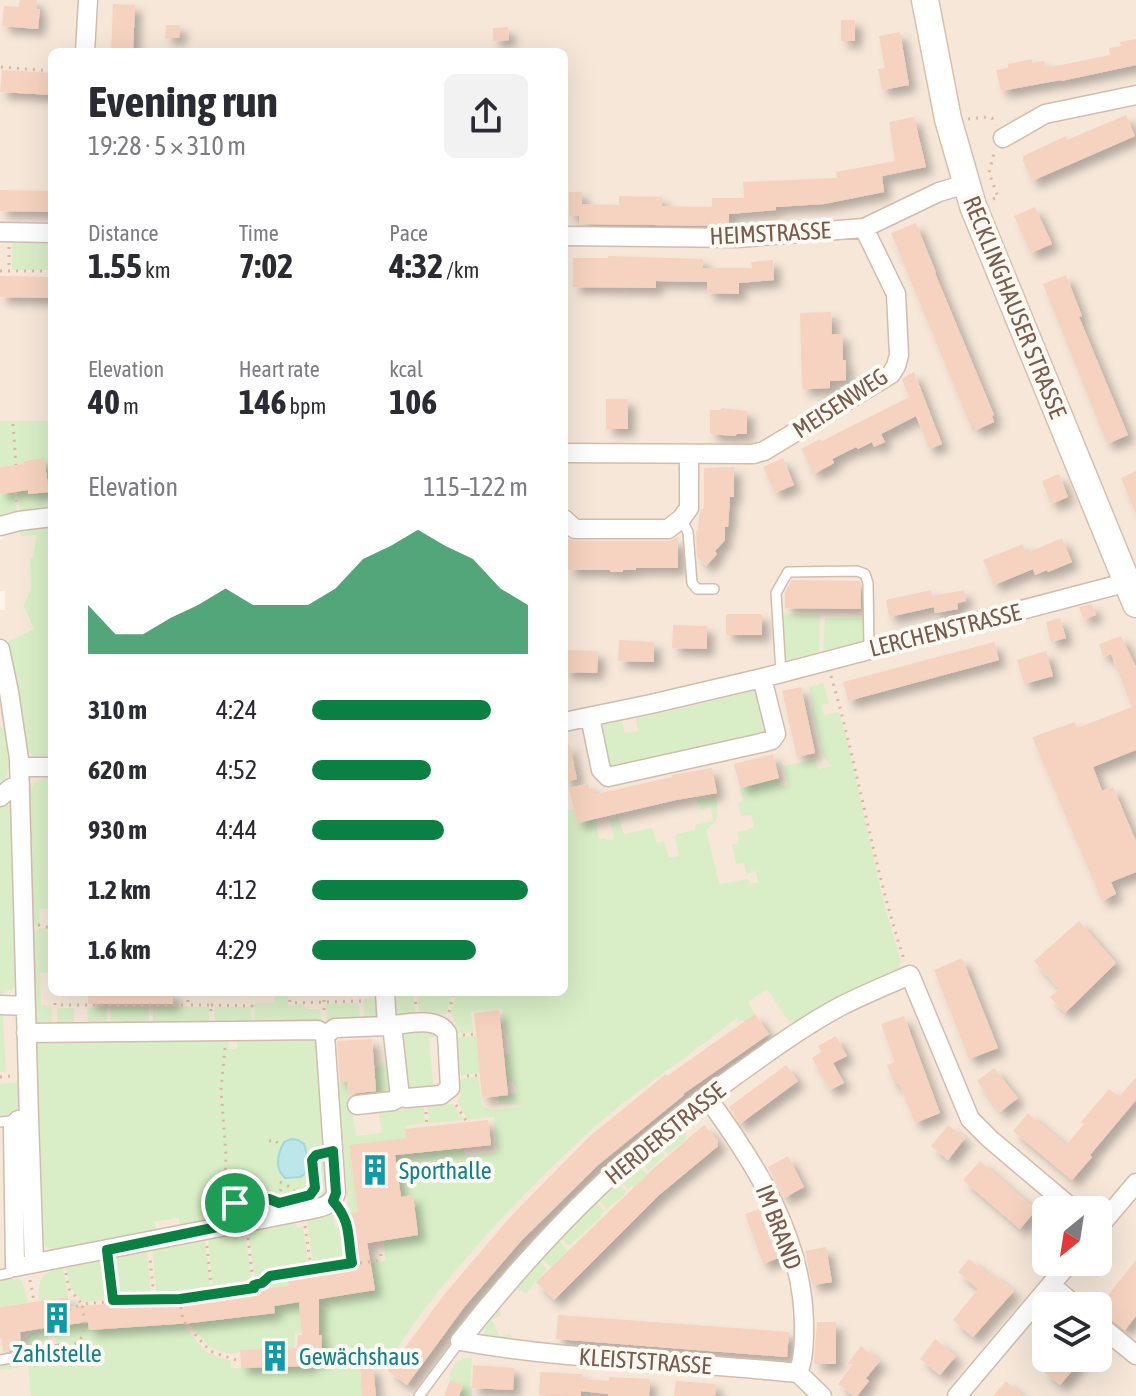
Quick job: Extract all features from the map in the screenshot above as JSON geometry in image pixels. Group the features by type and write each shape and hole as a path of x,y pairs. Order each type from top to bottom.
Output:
{"main road":[{"name":"RECKLINGHAUSER STRASSE","path":"925,0 948,119 970,195 1133,589"}],"street":[{"path":"85,48 88,0"},
{"path":"1003,138 1045,114 1136,95"},
{"name":"HEIMSTRASSE","path":"568,236 737,238 864,228 939,192 970,195"},
{"name":"MEISENWEG","path":"568,453 753,454 764,451 891,374 899,355 896,294 864,228"},
{"path":"5,232 48,233"},
{"path":"568,523 575,529 668,529 689,508 689,454"},
{"path":"8,529 48,518"},
{"name":"LERCHENSTRASSE","path":"568,721 772,676 869,649 1133,589"},
{"path":"0,649 6,718 19,776 26,1033 16,1120 16,1268 246,1221 302,1200 325,1205 333,1201 336,1193 325,1035"},
{"path":"590,717 601,770 608,777 770,742 775,737 772,676"},
{"path":"0,797 19,776 48,768"},
{"path":"910,975 970,1119 1057,1196"},
{"name":"HERDERSTRASSE","path":"460,1341 555,1230 641,1149 706,1096 841,1006 910,975"},
{"path":"385,996 385,1026 400,1097"},
{"path":"0,1005 25,1006"},
{"path":"325,1035 335,1028 428,1023 444,1027 447,1033 451,1079 448,1091 441,1095 400,1097 393,1101 357,1105"},
{"path":"26,1033 318,1030 325,1035"},
{"name":"IM BRAND","path":"706,1096 754,1166 792,1247 803,1307 803,1353 798,1373"},
{"path":"1112,1211 1136,1183"},
{"path":"957,1396 1058,1276"},
{"path":"1051,1285 1059,1292"},
{"path":"1112,1335 1136,1355"},
{"name":"KLEISTSTRASSE","path":"460,1341 572,1356 798,1373"},
{"path":"798,1373 822,1396"}],"lane":[{"path":"681,519 688,532 692,583 697,589 714,589"},
{"path":"772,676 776,593 788,572 857,571 865,574 868,583 869,649"},
{"path":"419,1396 460,1341"},
{"path":"0,1360 63,1349"}],"path":[{"path":"1,67 48,71"},
{"path":"948,119 992,118 1003,138 992,156 989,173 998,197 970,195"},
{"path":"5,232 9,271"},
{"path":"0,271 48,271"},
{"path":"13,424 16,465"},
{"path":"827,661 890,918 910,975"},
{"path":"188,996 188,1005"},
{"path":"289,996 290,1003 361,1001"},
{"path":"444,1027 453,996"},
{"path":"55,1003 252,1006 252,1003"},
{"path":"211,1005 211,1015"},
{"path":"225,1049 221,1090 225,1174 235,1203 246,1221 254,1288"},
{"path":"448,1091 467,1122"},
{"path":"269,1141 275,1140 279,1145"},
{"path":"302,1200 315,1188 312,1160 316,1155 333,1151"},
{"path":"273,1201 279,1195 282,1183 302,1200 312,1272"},
{"path":"235,1203 249,1198 279,1203"},
{"path":"333,1201 344,1214 352,1234 352,1265"},
{"path":"206,1230 212,1295"},
{"path":"69,1310 82,1304 212,1295 254,1288 270,1276 376,1261 381,1258 380,1241"},
{"path":"149,1242 154,1299"},
{"path":"107,1250 112,1302"},
{"path":"63,1257 69,1289 82,1304 85,1330 81,1340 63,1349"},
{"path":"74,1296 76,1307"},
{"path":"180,1299 183,1321 210,1351 241,1359"}],"shaded area":[{"path":"0,0 1136,0 1136,1396 362,1396 360,1369 51,1396 0,1396 0,610 5,610 5,591 0,591 0,540 4,538 0,535","holes":["55,1039 228,1039 229,1049 237,1048 236,1039 316,1201 237,1218 234,1206 207,1211 180,1229 178,1218 155,1222 157,1234"]}],"green space":[{"path":"48,242 48,270 12,270 12,243"},
{"path":"0,421 48,421 48,485 44,459 24,460 24,464 0,467"},
{"path":"28,490 29,494 48,492 48,508 20,511 17,491"},
{"path":"14,492 17,513 0,517 0,494"},
{"path":"48,526 48,760 33,756 26,749 5,643 34,629 23,606 31,589 30,559 33,558 36,535 20,536 20,529"},
{"path":"781,614 820,615 819,652 786,659 783,654"},
{"path":"825,618 863,618 863,641 823,651"},
{"path":"823,683 829,703 822,705 824,715 839,712 884,904 900,958 898,969 797,1023 794,1020 790,1023 767,989 748,1002 755,1014 744,1022 737,1018 627,1100 531,1188 437,1293 384,1367 360,1369 362,1396 31,1396 28,1366 0,1370 0,1366 70,1352 70,1344 57,1345 53,1327 87,1306 90,1330 180,1321 206,1352 231,1361 231,1368 319,1365 315,1331 295,1333 294,1348 240,1350 229,1354 211,1348 185,1320 183,1300 188,1299 192,1323 274,1313 271,1288 257,1290 256,1286 264,1285 271,1278 309,1272 310,1275 288,1279 292,1303 375,1290 371,1266 356,1265 386,1260 383,1240 418,1234 413,1196 401,1197 349,1145 358,1212 353,1229 350,1227 337,1083 347,1082 350,1115 353,1114 356,1136 382,1133 378,1111 424,1107 425,1123 405,1126 407,1154 464,1148 465,1156 497,1152 494,1117 468,1120 457,1101 461,1094 460,1079 478,1077 482,1107 493,1110 521,1107 499,1104 498,1096 516,1093 513,1082 506,1082 504,1055 510,1054 502,1009 471,1012 473,1032 457,1033 454,1017 450,1014 456,996 568,996 568,810 574,809 577,823 595,819 599,839 606,838 607,841 614,839 610,819 618,816 624,834 652,828 657,843 664,841 669,858 679,856 677,834 713,821 711,807 701,810 697,800 716,796 717,816 706,830 719,884 748,879 750,884 758,882 756,871 746,874 744,863 736,864 732,845 739,843 737,832 754,828 751,815 741,816 738,803 743,801 740,788 779,778 780,786 788,785 784,766 815,759 818,769 832,766 824,758 809,687"},
{"path":"757,690 768,735 607,770 599,726 622,721 625,733 638,731 636,719"},
{"path":"0,726 6,732 8,764 7,775 0,787"},
{"path":"48,778 48,907 39,909 41,925 31,925 29,796 33,785"},
{"path":"6,803 12,806 17,987 0,994 0,807"},
{"path":"39,928 48,928 48,972 40,973 41,1005 52,1006 52,1023 35,1022 32,935"},
{"path":"275,996 288,996 288,1005 303,1004 307,1009 320,1009 322,1021 255,1023 254,1003 275,1003"},
{"path":"394,996 414,996 415,1016 394,1018"},
{"path":"417,996 452,996 446,1014 419,1012"},
{"path":"376,998 381,1018 364,1019 363,999"},
{"path":"359,1003 360,1019 327,1021 326,1004"},
{"path":"107,1007 107,1023 88,1023 87,1008"},
{"path":"111,1007 149,1007 149,1023 111,1023"},
{"path":"153,1007 209,1007 209,1023 153,1024"},
{"path":"214,1007 251,1007 252,1023 237,1023 236,1019 228,1020 228,1023 215,1022"},
{"path":"57,1008 74,1008 74,1024 57,1024"},
{"path":"0,1015 3,1016 6,1072 0,1072"},
{"path":"432,1030 441,1036 429,1038 433,1083 446,1083 442,1089 408,1092 401,1034"},
{"path":"476,1036 480,1073 460,1075 457,1037"},
{"path":"228,1038 229,1049 237,1048 236,1038 315,1038 331,1184 325,1199 237,1218 234,1206 208,1211 209,1223 181,1229 178,1218 155,1222 157,1234 85,1247 47,1247 41,1239 35,1039","holes":["286,1140 302,1142 307,1154 307,1168 302,1176 289,1178 277,1166 280,1149"]},
{"path":"383,1062 390,1066 392,1093 376,1094 375,1067"},
{"path":"20,1082 21,1110 0,1115 0,1084"},
{"path":"453,1104 464,1120 429,1123 427,1106"},
{"path":"681,1129 686,1139 668,1154 661,1146"},
{"path":"659,1148 665,1155 649,1171 641,1162"},
{"path":"638,1165 647,1174 628,1189 620,1181"},
{"path":"618,1183 625,1194 607,1209 599,1200"},
{"path":"597,1203 604,1211 601,1217 569,1246 561,1238"},
{"path":"332,1212 335,1228 343,1227 348,1262 314,1267 306,1218"},
{"path":"295,1221 297,1227 303,1227 309,1267 268,1274 255,1282 248,1230"},
{"path":"238,1232 240,1239 246,1238 252,1284 213,1290 208,1238"},
{"path":"205,1239 211,1291 157,1297 152,1250"},
{"path":"559,1241 567,1251 551,1267 541,1259"},
{"path":"147,1251 151,1296 115,1298 111,1259"},
{"path":"106,1259 111,1298 84,1302 71,1289 66,1268"},
{"path":"539,1261 547,1269 526,1293 515,1289"},
{"path":"63,1268 68,1297 39,1301 39,1287 44,1275"},
{"path":"19,1278 28,1302 0,1307 0,1281"},
{"path":"499,1309 501,1315 492,1320 500,1337 510,1333 513,1340 485,1336 486,1325"},
{"path":"46,1329 50,1346 28,1349 26,1339 31,1332"},
{"path":"465,1358 472,1358 471,1396 459,1396 463,1385 450,1380 450,1376 453,1367"}],"water":[{"path":"291,1139 304,1144 307,1167 300,1177 285,1178 279,1170 278,1156 284,1142"}],"building":[{"path":"20,0 37,0 36,9 40,9 38,29 2,26 4,6 19,7"},
{"path":"113,4 135,5 133,48 111,48"},
{"path":"841,20 855,20 855,41 841,41"},
{"path":"166,25 180,25 179,38 165,38"},
{"path":"508,27 509,40 493,41 493,28"},
{"path":"900,32 909,85 882,90 878,69 885,68 879,36"},
{"path":"1136,39 1136,65 1001,91 996,70 1008,68 1008,64 1032,59 1032,63 1044,61 1046,68 1110,55 1109,48"},
{"path":"2,70 48,73 48,95 0,92"},
{"path":"1126,115 1135,136 1032,181 1023,156 1066,136 1067,140"},
{"path":"914,117 926,167 882,176 884,192 824,204 729,214 729,226 579,224 579,216 569,216 569,192 582,192 582,204 619,205 619,196 662,197 662,206 712,207 712,198 744,198 743,182 837,178 836,172 895,161 889,122"},
{"path":"0,190 48,191 48,212 0,211"},
{"path":"1035,207 1052,244 1031,253 1014,216"},
{"path":"916,223 994,415 994,422 976,430 973,424 970,425 891,233"},
{"path":"573,258 703,259 703,268 752,268 751,262 773,260 774,280 739,283 739,294 707,293 707,282 656,281 656,288 573,287"},
{"path":"1066,275 1082,316 1079,317 1128,435 1107,444 1043,284"},
{"path":"0,276 48,277 48,298 0,297"},
{"path":"831,312 832,334 842,334 846,380 830,381 830,388 802,389 800,313"},
{"path":"914,372 942,444 929,449 916,416 881,434 885,442 874,447 872,442 858,449 856,447 832,459 834,463 814,474 801,449 909,397 902,380"},
{"path":"606,399 628,399 628,429 606,429"},
{"path":"710,410 747,411 747,434 710,434"},
{"path":"44,458 48,492 28,494 28,490 0,494 0,467 24,464 24,461"},
{"path":"783,458 794,485 775,493 763,467"},
{"path":"734,467 734,497 730,497 725,540 706,566 697,557 696,532 701,509 704,509 704,468"},
{"path":"1136,471 1136,514 1121,478"},
{"path":"1059,474 1068,497 1051,504 1042,481"},
{"path":"678,537 678,568 636,568 623,572 568,570 568,539 668,541"},
{"path":"1062,538 1072,562 1035,575 1033,569 994,585 983,560 1023,544 1026,553"},
{"path":"792,580 860,581 861,609 785,608 785,592"},
{"path":"931,590 932,596 964,590 966,601 957,603 958,609 935,613 934,607 889,617 886,600"},
{"path":"1092,604 1096,615 1083,619 1079,607"},
{"path":"726,614 762,614 762,635 726,635"},
{"path":"1060,618 1066,638 1051,642 1046,622"},
{"path":"673,625 707,626 707,649 672,648"},
{"path":"1121,636 1136,667 1136,750 1093,767 1102,791 1113,787 1136,841 1136,872 1111,882 1116,894 1102,901 1032,737 1075,722 1077,728 1132,707 1111,654 1103,657 1099,644"},
{"path":"619,640 654,642 654,662 618,661"},
{"path":"994,642 999,660 848,701 843,682"},
{"path":"568,650 598,651 597,673 568,672"},
{"path":"1046,651 1053,676 1024,684 1017,660"},
{"path":"801,687 815,753 797,757 782,691"},
{"path":"568,744 577,779 568,781"},
{"path":"773,754 779,778 740,788 734,764"},
{"path":"712,768 717,793 577,823 569,788 588,784 590,789 595,788 596,794"},
{"path":"1079,921 1116,963 1065,1013 1050,997 1059,989 1034,961"},
{"path":"962,958 998,1048 969,1059 934,970"},
{"path":"88,996 173,996 173,1004 88,1004"},
{"path":"499,1010 508,1095 482,1098 474,1013"},
{"path":"755,1014 769,1034 683,1094 598,1165 521,1241 465,1306 407,1385 388,1371 443,1296 512,1215 590,1136 666,1074"},
{"path":"904,1016 940,1113 915,1123 899,1083 894,1084 887,1065 895,1062 881,1024"},
{"path":"836,1036 847,1056 833,1063 844,1083 830,1090 812,1058 821,1052 818,1046"},
{"path":"372,1039 376,1091 348,1096 347,1082 340,1082 337,1041"},
{"path":"786,1065 798,1081 740,1124 729,1107"},
{"path":"994,1068 1018,1098 1000,1112 977,1081"},
{"path":"1136,1077 1136,1100 1072,1180 1013,1131 1028,1113 1066,1145 1109,1089 1119,1097"},
{"path":"488,1120 491,1145 395,1155 401,1197 413,1195 418,1235 367,1243 375,1290 319,1299 321,1360 310,1361 311,1366 241,1368 240,1350 297,1348 298,1335 302,1335 299,1302 274,1306 275,1313 191,1323 89,1330 88,1322 20,1332 21,1349 3,1352 0,1307 68,1297 69,1307 172,1301 289,1286 288,1279 359,1268 350,1213 358,1212 349,1145 406,1138 405,1129"},
{"path":"704,1125 718,1141 718,1146 659,1195 554,1300 536,1282 655,1167"},
{"path":"948,1125 965,1138 948,1160 931,1146"},
{"path":"788,1156 804,1187 784,1198 768,1167"},
{"path":"980,1161 1032,1206 1032,1215 1020,1229 963,1180"},
{"path":"762,1208 781,1257 763,1264 745,1214"},
{"path":"826,1247 832,1282 812,1285 805,1251"},
{"path":"969,1259 1014,1291 973,1337 953,1320 978,1289 958,1272"},
{"path":"1136,1260 1136,1316 1125,1330 1112,1320 1111,1292"},
{"path":"558,1315 789,1332 787,1357 556,1339"},
{"path":"817,1322 836,1322 836,1364 814,1364"},
{"path":"935,1339 956,1356 940,1375 920,1359"},
{"path":"861,1346 880,1361 866,1378 869,1381 854,1396 838,1384 853,1364 847,1364"},
{"path":"473,1365 514,1368 513,1390 472,1388"},
{"path":"373,1367 376,1396 362,1396 360,1368"},
{"path":"540,1372 582,1374 581,1379 609,1381 609,1377 650,1379 649,1396 608,1396 581,1391 581,1396 539,1395"},
{"path":"1044,1372 1071,1372 1060,1385"},
{"path":"450,1380 463,1385 459,1396 444,1396"},
{"path":"676,1381 716,1384 715,1396 674,1396"},
{"path":"1006,1381 1023,1396 993,1396"}],"place":[{"name":"Sporthalle","path":"375,1170"},
{"name":"Zahlstelle","path":"57,1318"},
{"name":"Gewächshaus","path":"275,1356"}],"route":[{"path":"333,1151 336,1196 333,1201 344,1214 352,1263 270,1276 254,1288 180,1299 113,1300 107,1250 246,1221 235,1203 254,1198 279,1203 310,1195 315,1188 312,1160 316,1155 333,1151"}]}
